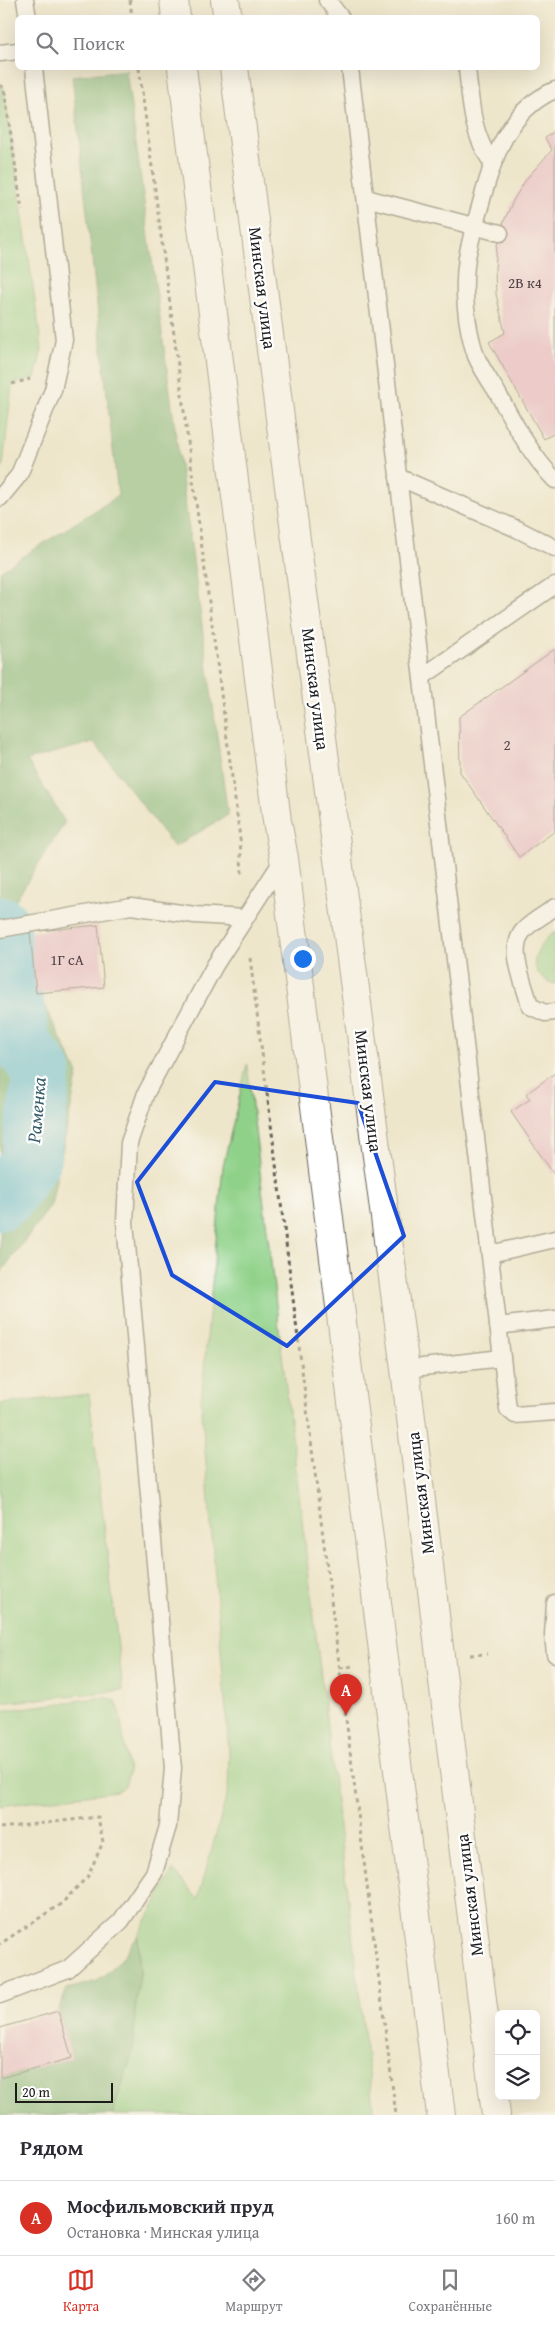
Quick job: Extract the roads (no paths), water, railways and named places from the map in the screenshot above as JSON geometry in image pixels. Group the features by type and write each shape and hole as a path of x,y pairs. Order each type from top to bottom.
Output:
{"main road":[{"path":"174,0 176,15"},
{"path":"225,0 228,15"},
{"path":"182,70 277,821 284,858 440,2115"},
{"name":"Минская улица","path":"234,70 405,1369 496,2115"}],"lane":[{"path":"25,0 28,15"},
{"path":"327,0 339,15"},
{"path":"0,53 15,51"},
{"path":"0,498 19,475 54,390 64,340 34,70"},
{"path":"350,70 498,1326 510,1412 519,1415 555,1412"},
{"path":"467,70 474,126 483,150 492,163"},
{"path":"555,90 538,100 514,123 501,142 492,163 475,226 467,259 466,279 469,327 477,357 530,451 555,480"},
{"path":"366,198 500,233"},
{"path":"398,477 517,529 555,548"},
{"path":"422,677 555,584"},
{"path":"0,1995 68,1969 121,1920 154,1872 168,1826 173,1768 125,1222 129,1143 146,1093 215,965 284,858"},
{"path":"0,928 131,906 195,915 245,918"},
{"path":"555,907 525,928 517,941 516,953 530,1006 545,1013 555,1012"},
{"path":"490,1254 555,1239"},
{"path":"498,1326 555,1319"},
{"path":"405,1369 502,1358"},
{"path":"555,1603 553,1635 555,1654"}],"waterway":[{"name":"Раменка","path":"0,925 21,1042 42,1072 31,1159 7,1196 0,1201"}],"place":[{"name":"Мосфильмовский пруд","path":"346,1715"}]}
